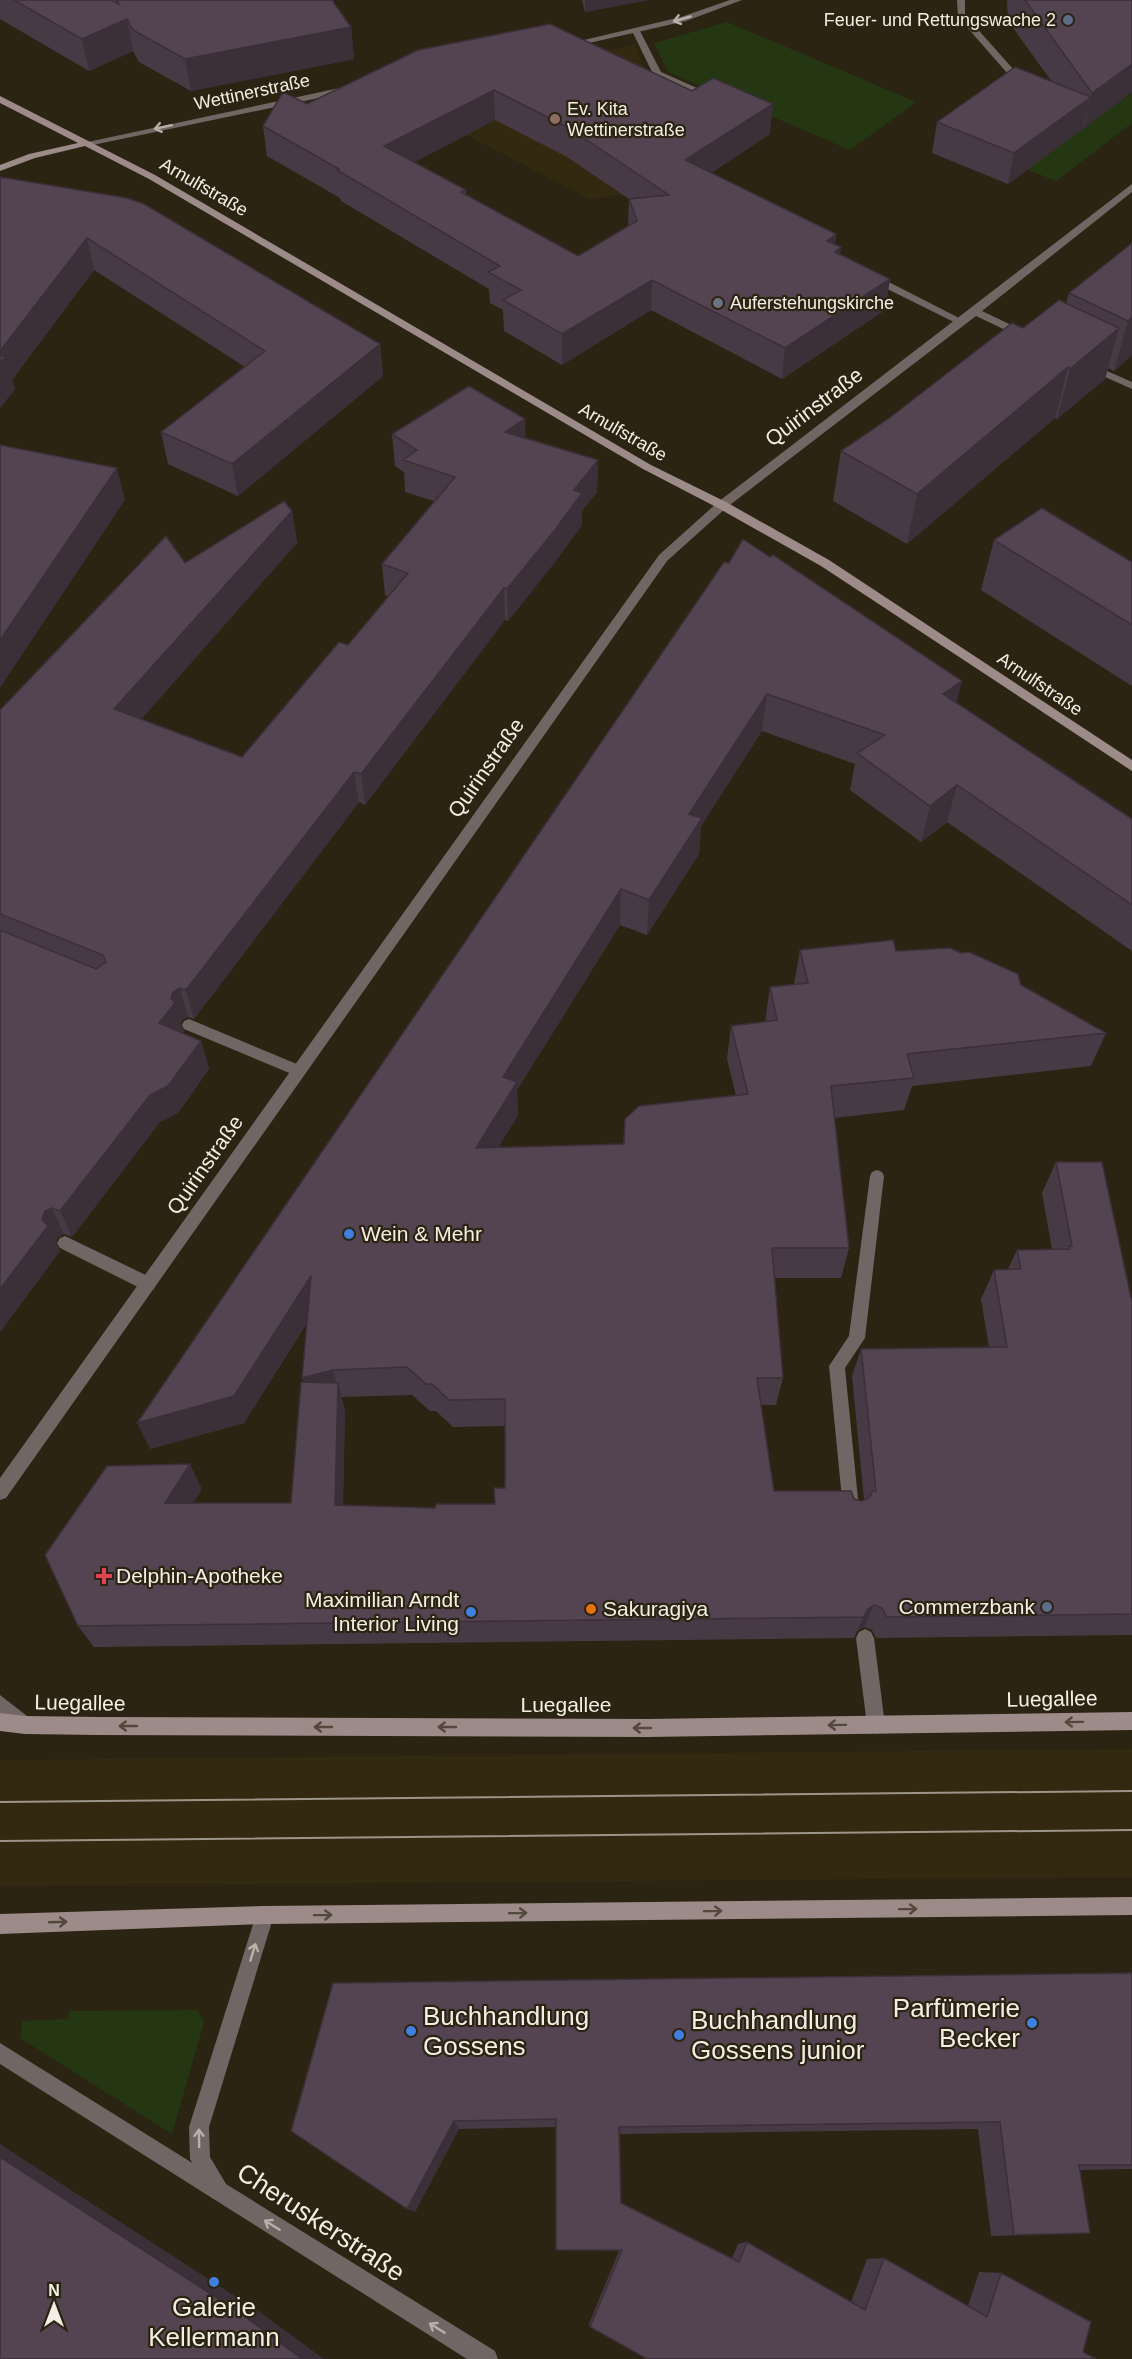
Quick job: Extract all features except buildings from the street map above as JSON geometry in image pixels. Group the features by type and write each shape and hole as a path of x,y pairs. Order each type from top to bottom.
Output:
{"main road":[{"name":"Arnulfstraße","path":"0,99 152,177 647,467 722,505 825,563 1132,766"},
{"path":"0,168 32,156 88,143"},
{"name":"Luegallee","path":"0,1722 25,1725 648,1728 1132,1721"},
{"path":"0,1924 265,1915 1132,1906"}],"street":[{"path":"555,48 683,19 738,0"},
{"path":"961,0 961,15 1011,72"},
{"path":"636,31 657,74 721,102"},
{"name":"Wettinerstraße","path":"88,143 357,87"},
{"name":"Quirinstraße","path":"0,1492 663,558 722,505 975,312 1132,187"},
{"path":"861,272 962,322"},
{"path":"975,312 1038,341"},
{"path":"1080,361 1132,386"},
{"path":"189,1025 299,1071"},
{"path":"852,1515 837,1365 857,1338 877,1176"},
{"path":"65,1243 148,1284"},
{"path":"866,1638 876,1725"},
{"path":"0,1704 25,1725"},
{"name":"Cheruskerstraße","path":"265,1915 199,2127 200,2160 219,2192 487,2359"},
{"path":"0,2054 219,2192"}],"shaded area":[{"name":"Ev. Kita Wettinerstraße","path":"635,45 647,75 628,195 590,199 389,95"},
{"path":"1132,1749 1132,1877 0,1886 0,1760"}],"green space":[{"path":"727,22 916,102 850,150 668,72 654,43"},
{"path":"1132,93 1132,123 1056,181 1023,168"},
{"path":"197,2010 204,2022 172,2134 20,2038 22,2021 68,2019 69,2011"}],"tram line":[{"path":"0,1802 1132,1791"},
{"path":"0,1841 1132,1830"}],"place":[{"name":"Feuer- und Rettungswache 2","path":"1068,20"},
{"name":"Ev. Kita Wettinerstraße","path":"555,119"},
{"name":"Auferstehungskirche","path":"718,303"},
{"name":"Wein & Mehr","path":"349,1234"},
{"name":"Delphin-Apotheke","path":"104,1576"},
{"name":"Commerzbank","path":"1047,1607"},
{"name":"Sakuragiya","path":"591,1609"},
{"name":"Maximilian Arndt Interior Living","path":"471,1612"},
{"name":"Parfümerie Becker","path":"1032,2023"},
{"name":"Buchhandlung Gossens","path":"411,2031"},
{"name":"Buchhandlung Gossens junior","path":"679,2035"},
{"name":"Galerie Kellermann","path":"214,2282"}]}
